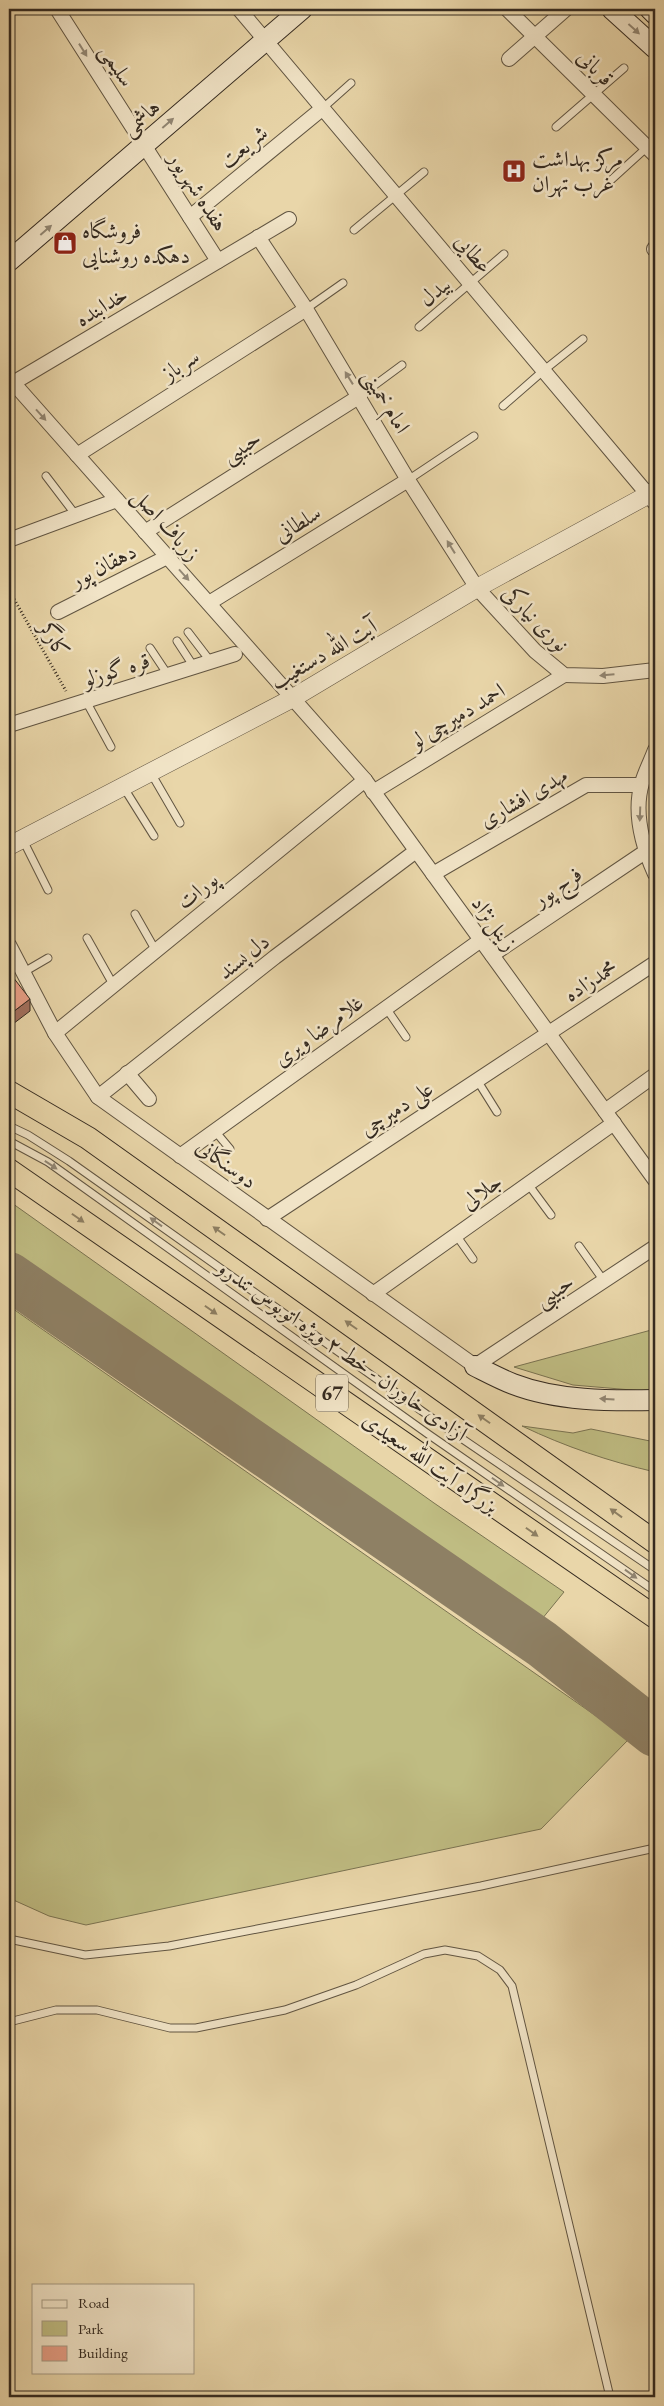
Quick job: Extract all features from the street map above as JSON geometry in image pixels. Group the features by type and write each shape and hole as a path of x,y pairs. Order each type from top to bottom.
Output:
{"highway":[{"path":"9,1092 88,1138 650,1537"},
{"name":"بزرگراه آیت الله سعیدی","path":"9,1170 655,1617"}],"main road":[{"name":"هاشمی","path":"9,262 143,144 302,9"},
{"path":"612,9 655,48"},
{"path":"650,9 655,14"},
{"path":"475,1366 514,1385 554,1394 625,1400 655,1400"}],"street":[{"name":"سلیمی","path":"57,9 143,144"},
{"name":"عطایی","path":"239,9 472,283 543,371 653,497"},
{"name":"قربانی","path":"507,9 594,94 653,147"},
{"path":"509,59 566,9"},
{"name":"شریعت","path":"190,217 323,108"},
{"name":"هفده شهریور","path":"143,144 218,261"},
{"name":"خدابنده","path":"11,381 289,219"},
{"name":"امام خمینی","path":"258,237 306,309 360,396 408,480 477,588"},
{"name":"سرباز","path":"78,455 306,309"},
{"name":"زرباف اصل","path":"11,381 293,698"},
{"name":"حبیبی","path":"145,532 360,396"},
{"name":"سلطانی","path":"209,603 408,480"},
{"name":"آیت الله دستغیب","path":"16,843 293,698 477,588 653,497"},
{"path":"9,540 117,500"},
{"name":"دهقان پور","path":"58,612 167,556"},
{"name":"نوری نیارکی","path":"477,588 535,651 564,675 603,676 655,670"},
{"name":"قره گوزلو","path":"9,725 235,654"},
{"name":"احمد دمیرچی لو","path":"369,786 564,675"},
{"name":"زینل‌نژاد","path":"293,698 369,786 655,1180"},
{"path":"655,750 642,785 639,820 645,852 655,874"},
{"name":"مهدی افشاری","path":"433,874 586,785 642,785"},
{"name":"پورات","path":"55,1033 156,951 369,786"},
{"name":"دل پسند","path":"98,1097 275,957 416,851"},
{"name":"فرج پور","path":"492,955 645,852"},
{"name":"غلامرضا ویری","path":"180,1156 481,940"},
{"name":"دوسنگانی","path":"9,945 55,1033 98,1097 475,1366"},
{"name":"محمدزاده","path":"548,1033 655,963"},
{"name":"علی دمیرچی","path":"267,1218 548,1033"},
{"path":"127,1073 149,1099"},
{"path":"605,1111 655,1075"},
{"name":"جلالی","path":"372,1294 614,1123"},
{"name":"حبیبی","path":"475,1366 655,1247"}],"lane":[{"path":"556,127 624,68"},
{"path":"323,108 351,83"},
{"path":"611,180 653,147"},
{"path":"354,230 424,172"},
{"name":"بیدل","path":"420,327 504,254"},
{"path":"306,309 343,283"},
{"path":"503,406 583,339"},
{"path":"360,396 402,365"},
{"path":"408,480 474,436"},
{"path":"46,476 75,514"},
{"path":"188,632 212,662"},
{"path":"177,641 195,667"},
{"path":"150,648 168,675"},
{"path":"80,703 111,747"},
{"path":"151,772 180,823"},
{"path":"123,787 154,836"},
{"path":"16,843 48,890"},
{"path":"135,914 156,951"},
{"path":"87,938 114,986"},
{"path":"24,972 48,958"},
{"path":"386,1008 406,1038"},
{"path":"477,1080 497,1112"},
{"name":"آزادی خاوران - خط ۲ ویژه اتوبوس تندرو","path":"9,1126 69,1162 421,1410 655,1570"},
{"path":"215,1131 230,1149"},
{"name":"آزادی خاوران - خط ۲ ویژه اتوبوس تندرو","path":"9,1141 48,1162 428,1434 655,1591"},
{"path":"528,1184 551,1215"},
{"path":"456,1235 473,1259"},
{"path":"579,1246 604,1281"},
{"path":"9,1939 85,1955 169,1946 481,1886 655,1848"},
{"path":"9,2022 56,2010 97,2010 170,2028 196,2028 285,2010 356,1985 424,1954 445,1950 478,1956 500,1970 512,1986 610,2397"}],"path":[{"name":"کارگر","path":"9,590 80,703"}],"green space":[{"path":"9,1201 434,1503 564,1592 533,1630 229,1416 9,1256"},
{"path":"9,1306 629,1739 541,1829 86,1925 49,1916 9,1898"},
{"path":"655,1329 655,1392 573,1385 514,1367"},
{"path":"522,1426 573,1433 591,1429 655,1442 655,1472 587,1453"}],"building":[{"path":"9,972 30,999 9,1015"}],"taxiway":[{"path":"9,1276 542,1644 655,1733"}],"place":[{"name":"مرکز بهداشت غرب تهران","path":"514,171"},
{"name":"فروشگاه دهکده روشنایی","path":"65,243"}]}
